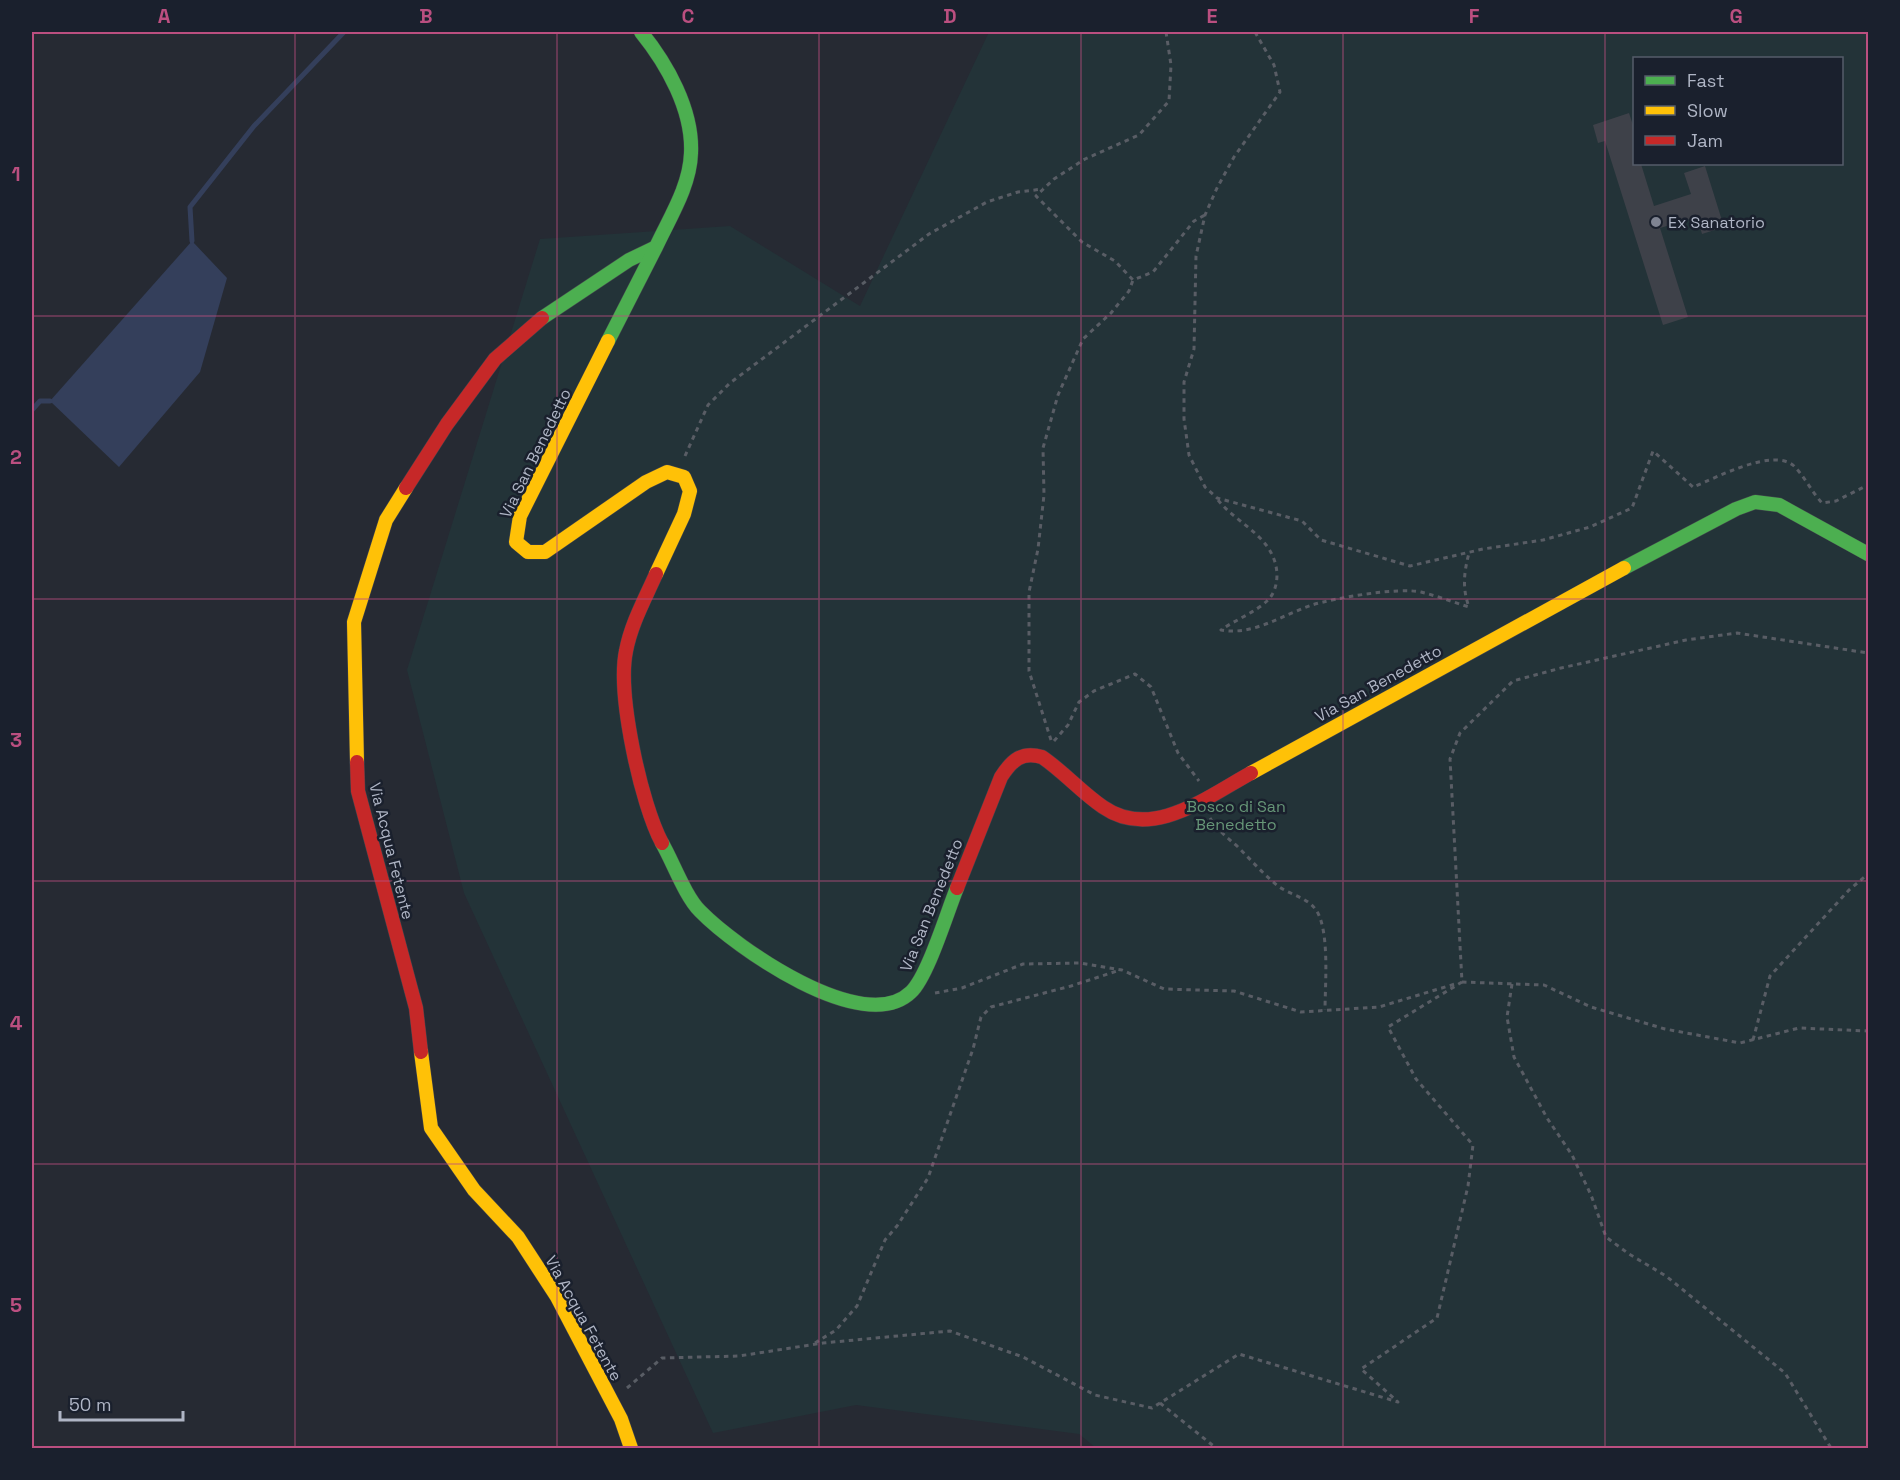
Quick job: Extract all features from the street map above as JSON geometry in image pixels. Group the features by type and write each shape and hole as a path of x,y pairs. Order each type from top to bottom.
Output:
{"street":[{"name":"Via San Benedetto","path":"641,32 664,64 679,97 689,127 692,147 690,168 675,206 520,516 516,542 528,552 545,552 646,482 667,472 684,477 690,491 684,514 631,630 625,653 625,690 639,782 656,831 698,909 728,936 762,959 836,999 873,1006 898,1001 912,993 924,970 977,834 1008,765 1020,757 1032,754 1044,758 1099,806 1119,817 1136,822 1156,821 1208,797 1516,626 1736,509 1755,502 1779,506 1869,554"},
{"name":"Via Acqua Fetente","path":"631,1449 612,1402 557,1297 518,1238 474,1190 431,1128 416,1008 358,791 354,622 386,520 447,424 495,359 548,313 629,260 654,248"}],"path":[{"path":"1133,280 1115,261 1082,242 1036,196 1054,178 1085,159 1139,135 1169,101 1171,66 1166,32"},
{"path":"1256,32 1274,65 1280,92 1234,157 1205,215 1197,255 1194,349 1184,382 1184,419 1189,454 1205,487 1228,512 1267,545 1276,565 1277,585 1269,600 1221,630 1236,633 1311,605 1380,594 1418,592 1469,608 1464,592 1464,570 1469,553"},
{"path":"678,475 708,405 730,383 929,234 987,202 1018,192 1043,189"},
{"path":"1053,765 1052,742 1029,671 1029,592 1038,549 1044,495 1043,448 1058,395 1083,339 1111,313 1129,291 1133,280 1153,272 1194,221 1205,215"},
{"path":"1217,498 1302,521 1321,540 1410,566 1552,537 1590,527 1632,508 1653,451 1693,487 1745,466 1769,460 1787,462 1795,468 1822,503 1836,501 1869,485"},
{"path":"1462,982 1450,759 1460,733 1513,681 1675,643 1737,633 1869,653"},
{"path":"1753,1040 1770,976 1850,890 1869,874"},
{"path":"930,994 962,988 1023,964 1080,963 1119,970 1164,989 1234,991 1301,1012 1379,1007 1462,982 1544,985 1591,1007 1665,1029 1740,1043 1799,1028 1869,1031"},
{"path":"813,1344 836,1330 857,1306 885,1240 897,1226 927,1178 973,1049 981,1017 991,1007 1071,986 1119,970"},
{"path":"612,1402 662,1358 740,1356 813,1344 950,1331 1023,1358 1095,1395 1152,1408 1239,1354 1398,1402 1361,1369 1437,1318 1468,1186 1473,1145 1416,1079 1388,1028 1462,982"},
{"path":"1512,984 1507,1017 1514,1057 1547,1118 1572,1155 1591,1194 1606,1237 1666,1276 1785,1374 1831,1449"},
{"path":"1160,1403 1215,1449"}],"green space":[{"name":"Bosco di San Benedetto","path":"989,32 1868,32 1868,1448 1096,1448 1079,1434 856,1405 713,1433 464,893 407,670 540,239 730,226 860,306"}],"water":[{"path":"192,241 227,278 200,372 119,467 50,401"}],"building":[{"name":"Ex Sanatorio","path":"1629,113 1633,125 1633,165 1641,165 1654,206 1691,194 1684,173 1705,166 1724,227 1702,234 1697,217 1660,228 1688,317 1663,325 1605,141 1598,143 1593,125"}],"waterway":[{"path":"192,241 190,207 254,126 344,32"},
{"path":"32,410 40,401 50,401"}],"traffic: fast":[{"path":"608,341 673,213 690,165 690,137 683,104 669,73 641,32"},
{"path":"542,318 629,260 654,248"},
{"path":"1624,568 1736,509 1755,502 1779,505 1868,554"},
{"path":"662,843 689,897 717,927 770,965 801,982 833,996 863,1004 890,1003 911,992 924,972 957,888"}],"traffic: slow":[{"path":"608,341 520,516 516,542 528,552 545,552 646,482 667,472 684,477 690,491 684,514 656,574"},
{"path":"357,762 354,622 386,520 406,488"},
{"path":"1251,773 1624,568"},
{"path":"421,1052 431,1128 474,1190 518,1237 557,1297 621,1419 631,1448"}],"traffic: jam":[{"path":"406,488 447,424 495,359 542,318"},
{"path":"656,574 631,631 624,670 628,720 639,776 646,803 662,843"},
{"path":"957,888 1001,777 1009,766 1023,756 1042,757 1103,807 1122,816 1141,819 1160,818 1179,812 1251,773"},
{"path":"357,762 358,791 416,1008 421,1052"}],"place":[{"name":"Ex Sanatorio","path":"1656,222"}]}
